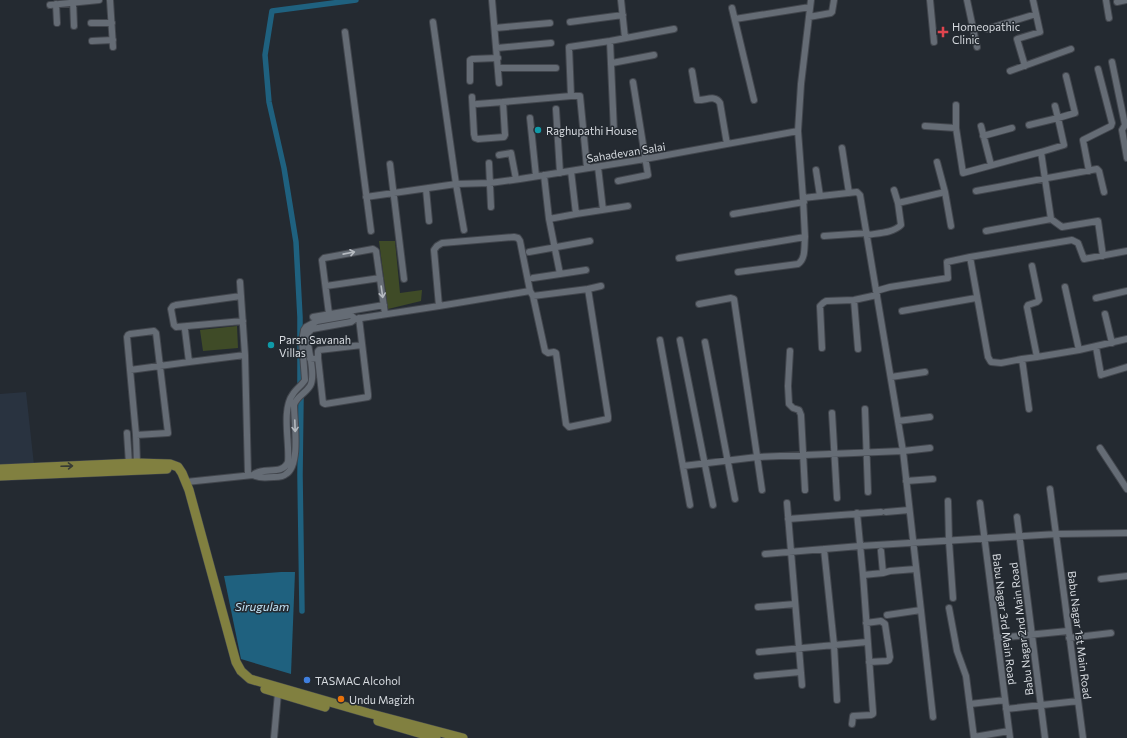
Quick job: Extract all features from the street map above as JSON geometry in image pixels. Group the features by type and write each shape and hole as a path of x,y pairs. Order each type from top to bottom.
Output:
{"main road":[{"path":"0,468 133,463 170,464 178,467 186,482 236,662 241,671 250,679 368,713 463,738"},
{"path":"0,476 169,469 175,472 186,499 231,664 237,674 248,684 278,694 436,738"}],"street":[{"path":"57,23 53,5 73,1 99,0"},
{"path":"92,41 113,43 110,0"},
{"path":"492,0 499,83"},
{"path":"621,0 625,38"},
{"path":"809,17 831,13 834,0"},
{"path":"930,0 934,42"},
{"path":"967,0 977,47"},
{"path":"1025,66 1017,38 1040,32 1033,0"},
{"path":"1106,0 1109,18"},
{"path":"1117,2 1126,0"},
{"path":"73,1 74,26"},
{"path":"735,19 810,3 801,84 798,131 805,237 804,255 798,264 738,272"},
{"path":"732,8 754,100"},
{"path":"987,29 1036,14"},
{"path":"570,22 623,15"},
{"path":"433,22 464,230"},
{"path":"91,23 112,23"},
{"path":"495,28 550,23"},
{"path":"561,48 610,41 674,29"},
{"path":"345,32 371,231"},
{"path":"610,41 614,132"},
{"path":"497,48 551,43"},
{"path":"569,47 571,96"},
{"path":"1010,71 1071,49"},
{"path":"612,63 654,55"},
{"path":"470,81 470,60 498,58"},
{"path":"1112,62 1125,125 1122,130 1127,158"},
{"path":"498,68 556,68"},
{"path":"1089,171 1083,140 1111,126 1112,123 1098,69"},
{"path":"692,71 697,100 714,98 718,99 720,103 727,144"},
{"path":"1029,125 1075,113 1066,76"},
{"path":"618,181 651,174 645,159 633,82"},
{"path":"477,104 580,96 587,168"},
{"path":"472,97 474,134 475,138 478,140 505,136 503,102"},
{"path":"956,105 956,128 963,174 1064,145 1055,106"},
{"path":"556,108 560,173"},
{"path":"530,118 536,176"},
{"path":"925,126 956,128"},
{"path":"981,126 991,165"},
{"path":"984,136 1012,128"},
{"name":"Sahadevan Salai","path":"366,197 456,184 490,183 516,180 645,159 798,131"},
{"path":"842,148 849,193"},
{"path":"1041,152 1051,219 1062,227 1098,221 1102,256"},
{"path":"499,155 511,153 516,180"},
{"path":"937,162 945,192 951,226"},
{"path":"489,163 491,207"},
{"path":"390,164 395,193 404,279"},
{"path":"598,167 604,210"},
{"path":"976,191 1097,169 1099,171 1104,192"},
{"path":"816,170 820,196"},
{"path":"571,171 576,214"},
{"path":"544,175 560,274"},
{"path":"426,189 429,221"},
{"path":"824,236 867,234 898,228 901,225 898,203 894,190"},
{"path":"733,214 820,196 857,192 860,194 903,451 933,717"},
{"path":"898,203 945,192"},
{"path":"550,219 628,206"},
{"path":"986,231 1051,219"},
{"path":"439,306 434,250 437,246 442,243 514,237 518,238 520,241 545,351 548,353 556,353 566,424 569,427 608,419 588,289"},
{"path":"679,258 805,237"},
{"path":"822,348 820,306 823,303 854,300 877,293 890,287 948,278 946,262 1072,240 1078,242 1084,259 1127,252"},
{"path":"529,252 590,241"},
{"path":"329,314 322,260 324,258 373,249 376,251 386,314"},
{"path":"970,257 976,298 988,357 991,362 1001,363 1079,350 1127,339"},
{"path":"1032,266 1039,300 1028,305 1027,307 1037,356"},
{"path":"533,278 586,270"},
{"path":"326,286 380,278"},
{"path":"240,282 251,475"},
{"path":"186,482 251,475 258,478 282,473 288,474 293,466 292,394 305,380 305,339 311,327 336,320 351,322 357,318 439,306 531,293 588,289 601,286"},
{"path":"1065,287 1079,350"},
{"path":"1096,298 1127,291"},
{"path":"241,296 176,305 171,309 174,325 177,327 243,321"},
{"path":"699,304 731,298 734,299 762,490"},
{"path":"902,311 976,298"},
{"path":"854,300 858,349"},
{"path":"313,317 384,305"},
{"path":"1105,314 1112,343"},
{"path":"357,318 362,345 368,397 323,403 318,351 362,345"},
{"path":"185,330 189,362"},
{"path":"133,463 136,435 127,337 130,334 154,331 156,332 168,433 136,435"},
{"path":"292,405 308,388 312,381 310,359 305,339"},
{"path":"660,340 690,505"},
{"path":"680,340 713,505"},
{"path":"705,342 736,499"},
{"path":"1096,347 1101,375 1127,367"},
{"path":"790,351 788,386 789,404 791,407 800,412 804,490"},
{"path":"130,370 245,355"},
{"path":"310,359 318,358"},
{"path":"1022,359 1029,409"},
{"path":"891,377 925,372"},
{"path":"305,380 312,381"},
{"path":"865,409 868,492"},
{"path":"832,413 837,498"},
{"path":"898,421 930,417"},
{"path":"127,433 133,463"},
{"path":"683,466 757,457 903,451 930,448"},
{"path":"1100,448 1127,489"},
{"path":"906,481 933,479"},
{"name":"Babu Nagar 1st Main Road","path":"1050,489 1083,738"},
{"path":"948,501 953,598"},
{"path":"787,503 802,685"},
{"name":"Babu Nagar 3rd Main Road","path":"980,503 1010,738"},
{"path":"788,519 909,510"},
{"path":"852,724 853,716 870,714 873,712 857,513"},
{"name":"Babu Nagar 2nd Main Road","path":"1017,517 1045,738"},
{"path":"765,554 860,546 1020,536 1057,534 1127,534"},
{"path":"824,549 834,645 837,700"},
{"path":"881,551 883,573"},
{"path":"863,575 916,569"},
{"path":"1100,578 1127,576"},
{"path":"758,608 795,604"},
{"path":"949,608 957,651 966,676 974,738 1009,731"},
{"path":"887,615 921,610"},
{"path":"866,623 881,621 885,624 890,656 889,660 887,661 869,662"},
{"path":"997,638 1068,631"},
{"path":"1069,638 1111,633"},
{"path":"759,652 868,642"},
{"path":"757,676 800,672"},
{"path":"274,738 278,694"},
{"path":"970,704 1005,700"},
{"path":"1006,709 1078,701"}],"shaded area":[{"path":"26,392 34,465 0,468 0,394"}],"green space":[{"path":"379,241 395,241 400,293 422,290 421,301 388,309"},
{"path":"237,326 238,348 203,351 200,330"}],"water":[{"name":"Sirugulam","path":"295,572 291,674 241,659 224,576"}],"waterway":[{"path":"300,382 300,317 296,242 284,168 269,102 265,55 272,11 356,0"},
{"path":"301,398 300,475 302,611"}],"place":[{"name":"Homeopathic Clinic","path":"943,32"},
{"name":"Raghupathi House","path":"538,130"},
{"name":"Parsn Savanah Villas","path":"271,345"},
{"name":"TASMAC Alcohol","path":"307,680"},
{"name":"Undu Magizh","path":"341,699"}]}
